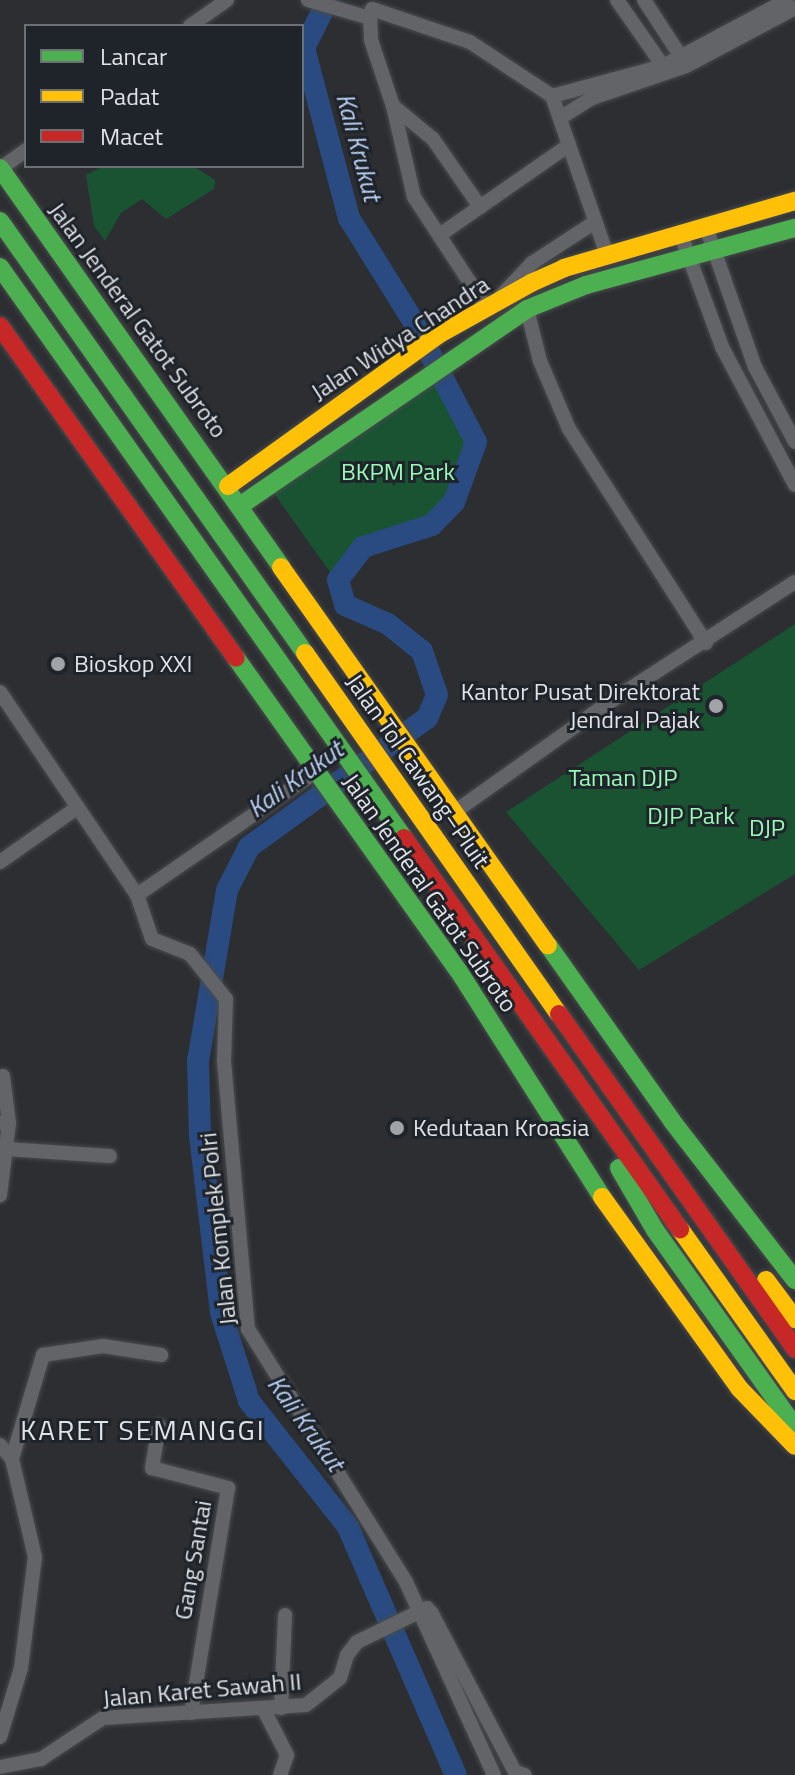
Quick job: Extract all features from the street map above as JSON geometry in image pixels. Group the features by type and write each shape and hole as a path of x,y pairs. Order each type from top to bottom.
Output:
{"main road":[{"name":"Jalan Jenderal Gatot Subroto","path":"0,168 228,486 672,1121 795,1280"},
{"name":"Jalan Widya Chandra","path":"228,486 438,335 492,304 564,268 682,238 795,201"},
{"name":"Jalan Tol Cawang–Pluit","path":"0,221 795,1349"},
{"name":"Jalan Widya Chandra","path":"241,505 454,355 527,309 586,285 715,253 795,228"},
{"path":"0,267 795,1391"},
{"name":"Jalan Jenderal Gatot Subroto","path":"0,326 518,1058 640,1256 740,1389 795,1446"},
{"path":"304,430 319,448"},
{"path":"545,1041 655,1230 795,1427"},
{"path":"674,1177 728,1230 795,1319"}],"street":[{"path":"193,24 227,0"},
{"path":"308,0 336,9 372,9 470,42 552,96 607,255"},
{"path":"617,0 663,66"},
{"path":"644,0 681,57"},
{"path":"552,96 663,66 787,0"},
{"path":"560,118 592,98 686,66 795,8"},
{"path":"372,9 371,40 393,106 414,197 492,304 521,272 595,222"},
{"path":"393,106 433,139 480,207"},
{"path":"441,234 569,145"},
{"path":"0,168 24,151"},
{"path":"707,230 755,367 795,442"},
{"path":"682,238 722,347 795,485"},
{"path":"527,309 540,361 569,429 706,643"},
{"path":"456,811 611,701 706,643 795,582"},
{"name":"Jalan Komplek Polri","path":"0,692 137,895 152,939 190,954 226,999 224,1061 248,1329 354,1492 422,1611 494,1775"},
{"path":"137,895 319,777"},
{"path":"0,862 78,807"},
{"path":"0,1195 6,1149 3,1076"},
{"path":"6,1149 110,1156"},
{"path":"12,1459 43,1355 103,1346 161,1355"},
{"name":"Gang Santai","path":"159,1426 152,1468 228,1488 191,1713"},
{"path":"0,1445 12,1459 35,1557 21,1668 0,1737"},
{"path":"339,1452 422,1611 499,1745 515,1772 525,1775"},
{"name":"Jalan Karet Sawah II","path":"0,1767 41,1759 103,1718 264,1710 322,1697 340,1678 347,1655 366,1638 422,1611"},
{"path":"281,1708 285,1615"},
{"path":"264,1710 287,1755 280,1775"}],"green space":[{"path":"99,168 196,168 215,180 214,189 166,219 142,199 121,213 105,241 94,226 86,175"},
{"name":"BKPM Park","path":"435,377 470,442 448,498 429,520 358,541 332,575 273,492"},
{"name":"DJP Park","path":"795,624 795,874 639,970 506,812"}],"waterway":[{"name":"Kali Krukut","path":"328,0 304,48 349,218 413,321 476,442 454,502 432,525 363,547 338,580 345,605 388,624 422,651 437,695 427,718 249,847 227,890 198,1061 200,1136 221,1313 249,1401 348,1527 456,1775"}],"traffic: fast":[{"path":"0,168 281,567"},
{"path":"0,221 305,653"},
{"path":"241,505 527,309 586,285 795,228"},
{"path":"0,267 404,838"},
{"path":"236,658 458,970 602,1197"},
{"path":"548,945 672,1121 795,1280"},
{"path":"619,1168 655,1230 795,1427"}],"traffic: slow":[{"path":"228,486 438,335 531,283 564,268 795,201"},
{"path":"281,567 548,945"},
{"path":"305,653 559,1014"},
{"path":"602,1197 740,1389 795,1446"},
{"path":"680,1229 795,1391"},
{"path":"766,1280 795,1319"}],"traffic: jam":[{"path":"0,326 236,658"},
{"path":"404,838 680,1229"},
{"path":"559,1014 795,1349"}],"place":[{"name":"Bioskop XXI","path":"58,664"},
{"name":"Kantor Pusat Direktorat Jendral Pajak","path":"716,706"},
{"name":"Kedutaan Kroasia","path":"397,1128"}],"district":[{"name":"KARET SEMANGGI","path":"143,1430"}],"park label":[{"name":"Taman DJP","path":"623,778"},
{"name":"DJP","path":"767,828"}]}
